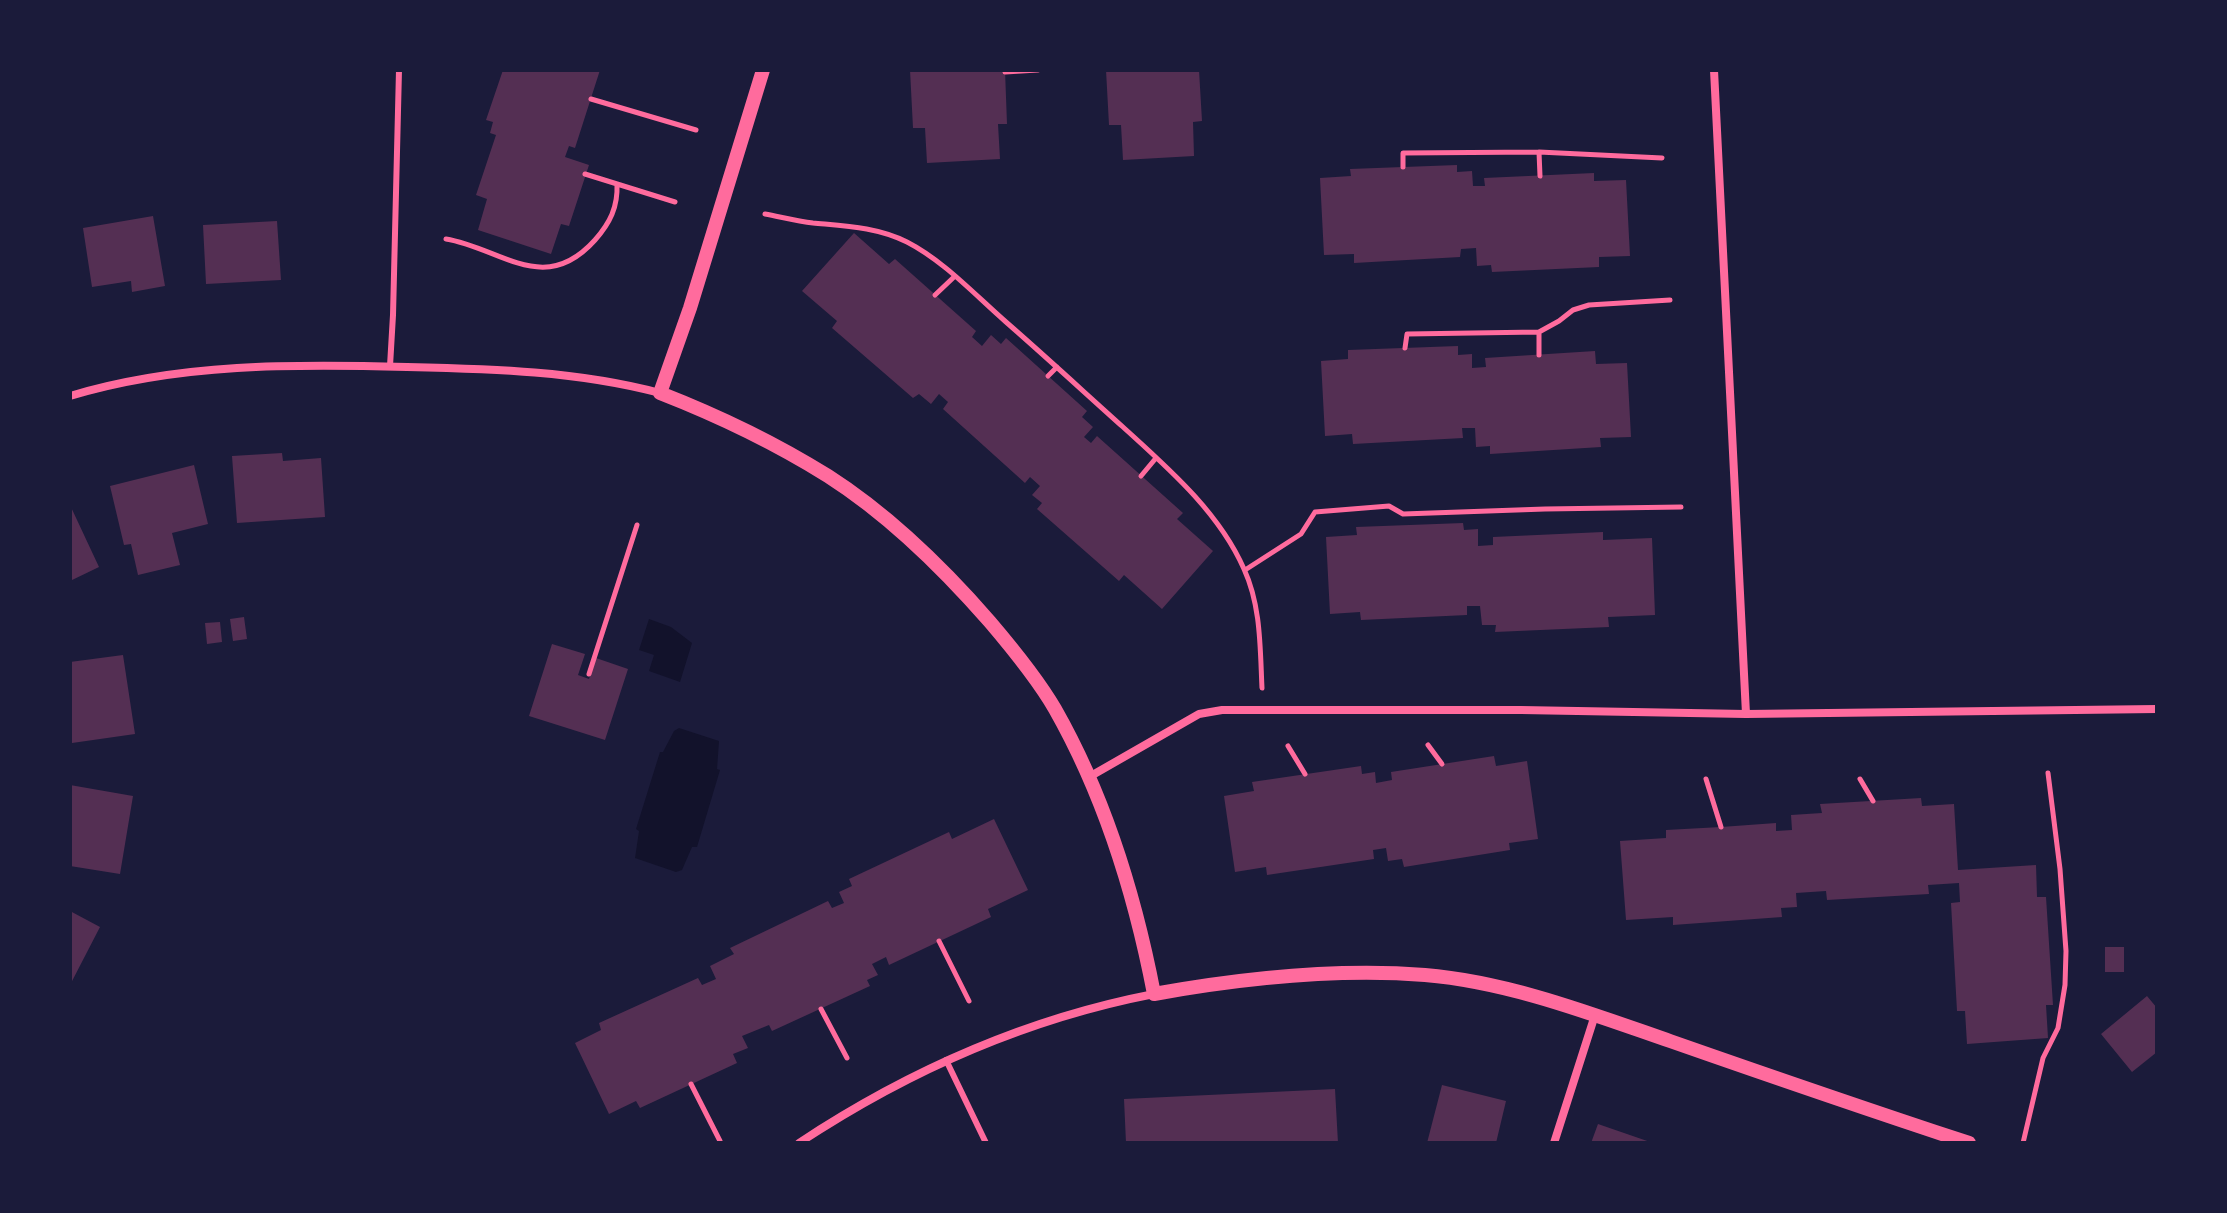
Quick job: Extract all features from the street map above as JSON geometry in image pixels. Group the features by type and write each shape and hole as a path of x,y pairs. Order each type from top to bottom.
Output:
{"street":[{"path":"660,393 690,308 763,70"},
{"path":"1714,70 1746,714"},
{"path":"70,396 108,385 165,375 298,364 495,369 621,383 660,393 720,417 783,450 830,478 879,514 927,556 968,596 1010,645 1054,708 1089,777 1128,885 1154,994"},
{"path":"1089,777 1199,714 1222,710 1746,714 2157,709"},
{"path":"799,1143 845,1113 946,1060 1066,1015 1218,982 1338,974 1426,975 1553,1001 1969,1143"},
{"path":"1554,1143 1595,1015"}],"lane":[{"path":"390,366 399,70"},
{"path":"946,1060 986,1143"}],"path":[{"path":"1005,72 1038,70"},
{"path":"591,99 696,130"},
{"path":"1539,152 1540,176"},
{"path":"1403,167 1403,153 1539,152 1662,158"},
{"path":"585,174 675,202"},
{"path":"446,239 461,241 529,267 560,264 583,252 603,231 615,210 617,184"},
{"path":"765,214 879,231 907,242 933,258 1156,458 1211,517 1245,570 1260,630 1264,710"},
{"path":"935,295 954,277"},
{"path":"1405,348 1407,334 1539,332 1573,310 1589,305 1670,300"},
{"path":"1539,332 1539,355"},
{"path":"1048,376 1057,367"},
{"path":"1141,476 1156,458"},
{"path":"1245,570 1301,534 1315,512 1389,506 1403,514 1681,507"},
{"path":"589,674 637,525"},
{"path":"1428,745 1442,764"},
{"path":"1288,746 1305,774"},
{"path":"2023,1143 2043,1058 2058,1028 2065,985 2066,951 2060,869 2048,773"},
{"path":"1706,779 1721,827"},
{"path":"1860,779 1873,801"},
{"path":"939,941 969,1001"},
{"path":"821,1009 847,1058"},
{"path":"691,1084 720,1141"}],"shaded area":[{"path":"649,619 671,627 692,643 680,682 649,671 654,655 639,650"},
{"path":"679,728 719,741 717,769 720,770 697,847 692,847 682,870 676,872 635,858 639,831 636,829 660,752"}],"building":[{"path":"503,70 600,70 575,148 569,146 565,157 589,165 569,226 561,224 551,254 478,230 487,199 476,195 496,135 490,133 493,122 486,120"},
{"path":"910,70 1005,70 1007,124 998,124 1000,159 927,163 925,128 913,128"},
{"path":"1106,70 1199,70 1202,121 1193,122 1194,156 1123,160 1121,125 1109,125"},
{"path":"1457,165 1457,172 1472,171 1473,186 1485,186 1484,178 1594,173 1594,181 1626,180 1630,256 1599,257 1599,267 1492,272 1491,265 1477,266 1476,248 1461,249 1460,257 1354,263 1354,254 1324,255 1320,178 1351,176 1350,169"},
{"path":"153,216 165,286 132,292 131,281 92,287 83,228"},
{"path":"277,221 281,280 206,284 203,225"},
{"path":"854,233 889,264 895,259 976,331 972,337 982,346 991,335 1001,344 1006,338 1087,411 1082,417 1093,427 1084,437 1091,443 1097,436 1183,513 1177,519 1213,551 1162,609 1124,575 1119,581 1037,509 1042,503 1032,495 1040,486 1030,477 1025,483 943,409 948,402 939,394 931,404 919,394 913,398 832,328 837,321 802,291"},
{"path":"1458,346 1458,355 1472,354 1472,368 1486,367 1485,358 1595,351 1596,364 1627,363 1631,437 1600,438 1601,447 1490,454 1490,446 1476,447 1475,428 1462,428 1463,438 1353,444 1352,434 1325,436 1321,361 1348,359 1348,350"},
{"path":"282,453 283,461 321,458 325,517 237,523 232,456"},
{"path":"194,465 208,524 172,533 180,565 138,575 131,544 124,545 110,486"},
{"path":"70,505 99,567 70,581"},
{"path":"1463,523 1464,530 1478,529 1478,546 1493,545 1493,537 1603,532 1603,540 1652,538 1655,615 1608,617 1609,627 1495,632 1496,625 1482,625 1480,606 1467,606 1467,615 1361,620 1360,612 1330,614 1326,537 1357,535 1356,527"},
{"path":"244,617 247,639 233,641 230,619"},
{"path":"220,622 222,642 207,644 205,623"},
{"path":"552,644 585,654 578,675 589,679 596,658 628,669 605,740 529,716"},
{"path":"123,655 135,734 72,743 70,662"},
{"path":"1494,756 1496,766 1527,761 1538,839 1509,843 1510,850 1404,867 1402,859 1388,861 1386,848 1373,850 1374,859 1267,875 1266,867 1235,872 1224,796 1254,791 1252,782 1361,766 1362,774 1375,772 1376,783 1392,780 1391,772"},
{"path":"70,785 133,796 120,874 70,866"},
{"path":"1921,798 1922,806 1954,804 1958,870 2036,865 2037,897 2046,897 2053,1005 2046,1005 2048,1038 1967,1044 1965,1011 1957,1011 1951,903 1960,902 1959,883 1928,885 1929,894 1827,900 1826,891 1796,893 1797,907 1781,908 1782,917 1673,925 1673,917 1626,920 1620,841 1666,838 1666,830 1776,823 1776,831 1792,830 1791,815 1822,813 1820,804"},
{"path":"994,819 1028,890 988,909 991,917 889,965 886,957 872,964 878,975 867,980 870,986 772,1031 769,1025 742,1036 748,1048 733,1054 737,1063 640,1108 636,1101 609,1114 575,1043 601,1030 599,1023 698,978 702,985 716,979 710,966 734,954 730,948 828,901 832,908 844,903 839,892 852,886 849,879 949,832 952,839"},
{"path":"70,911 100,927 70,985"},
{"path":"2105,947 2124,947 2124,972 2105,972"},
{"path":"2147,996 2157,1008 2157,1052 2132,1072 2101,1034"},
{"path":"1442,1085 1506,1101 1496,1143 1427,1143"},
{"path":"1335,1089 1338,1143 1126,1143 1124,1099"},
{"path":"1598,1124 1653,1143 1591,1143"}]}
